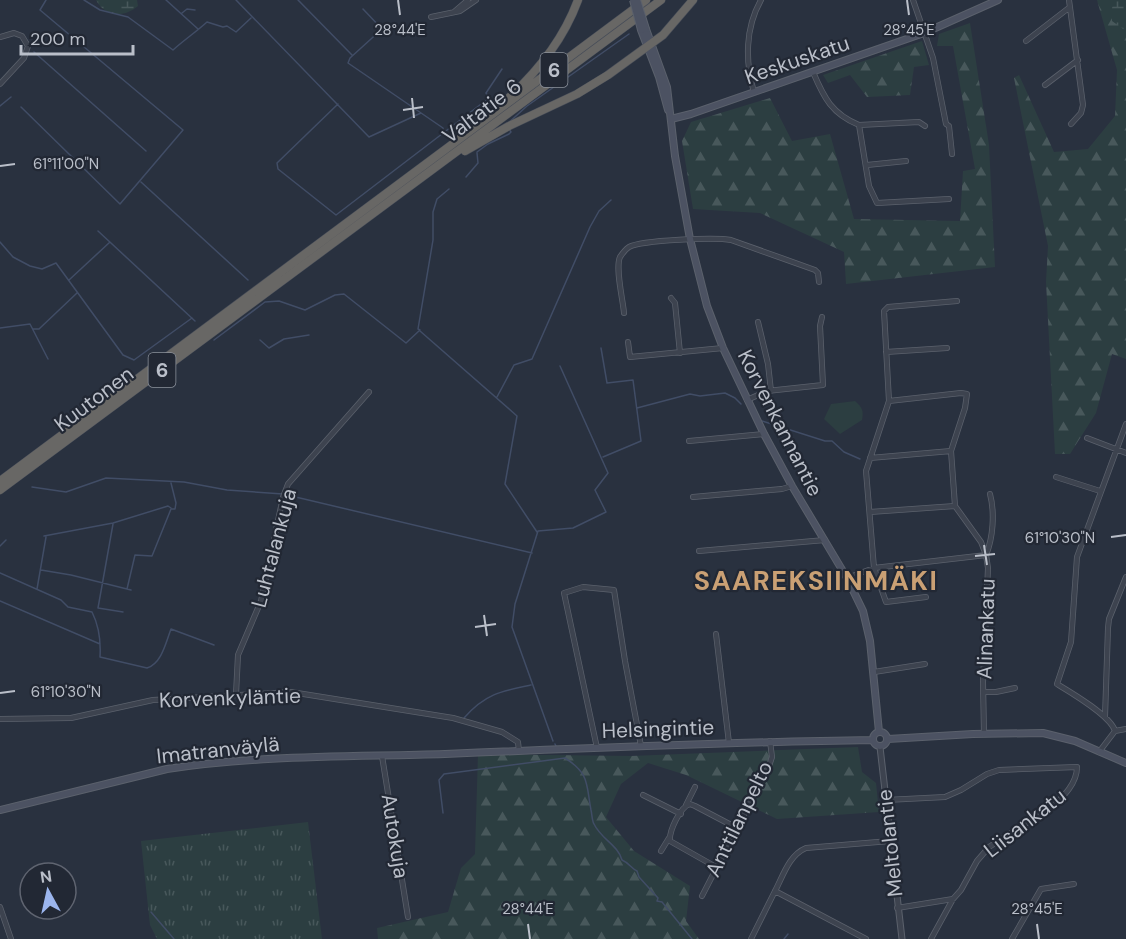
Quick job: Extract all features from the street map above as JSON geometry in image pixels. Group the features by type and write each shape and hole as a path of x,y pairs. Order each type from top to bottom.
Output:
{"highway":[{"path":"462,138 536,72 563,34 578,0"},
{"name":"Valtatie 6","path":"321,248 462,138 646,0"},
{"name":"Valtatie 6","path":"321,248 423,177 661,0"},
{"path":"423,177 489,137 592,86 650,46 673,26 693,0"},
{"name":"Kuutonen","path":"0,481 321,248"},
{"name":"Kuutonen","path":"0,490 321,248"}],"main road":[{"name":"Korvenkannantie","path":"635,0 671,119 675,156 690,239 707,306 723,348 764,434 858,600 867,624 879,732"},
{"name":"Keskuskatu","path":"671,119 924,33 998,0"},
{"path":"879,732 885,734 888,739 880,747 872,740 879,732"},
{"path":"888,739 984,734 1052,734 1075,741 1126,763"},
{"name":"Helsingintie","path":"445,754 770,741 872,740"},
{"name":"Imatranväylä","path":"0,810 161,770 192,765 445,754"}],"street":[{"path":"453,12 468,0"},
{"path":"431,17 463,10 476,0"},
{"path":"754,92 749,74 747,48 756,8 761,0"},
{"path":"913,0 933,58 937,83 949,126 952,154"},
{"path":"1069,0 1083,105 1071,124"},
{"path":"1026,41 1070,7"},
{"path":"0,37 14,33 22,36 28,46 24,58 0,84"},
{"path":"1045,85 1077,60"},
{"path":"813,72 829,106 859,125 919,122 925,126"},
{"path":"859,125 869,186 877,203 948,199"},
{"path":"867,165 906,161"},
{"path":"624,313 618,267 625,250 636,244 690,239 731,240 815,270 818,273 819,282"},
{"path":"671,298 675,303 680,353"},
{"path":"926,597 886,602 873,568 866,471 889,401 884,311 888,307 957,301"},
{"path":"747,400 771,391 823,385 820,326 822,317"},
{"path":"758,322 768,364 771,391"},
{"path":"628,342 630,357 723,348"},
{"path":"886,352 947,348"},
{"name":"Luhtalankuja","path":"236,694 238,655 261,601 283,497 288,484 369,392"},
{"name":"Alinankatu","path":"889,401 967,394 968,398 951,451 956,506 981,542 988,568 984,734"},
{"path":"1115,731 1114,725 1105,717 1057,684 1071,642 1077,556 1126,424"},
{"path":"688,441 764,434"},
{"path":"1087,438 1126,453"},
{"path":"870,458 951,451"},
{"path":"1056,477 1100,492"},
{"path":"693,497 782,489 792,486"},
{"path":"847,578 873,568 986,555 991,544 992,529 990,494"},
{"path":"870,513 956,506"},
{"path":"699,551 825,540"},
{"path":"1105,717 1109,619 1126,577"},
{"path":"597,748 564,593 584,586 614,590 641,746"},
{"path":"716,634 729,743"},
{"path":"874,672 925,664"},
{"path":"984,692 1015,688"},
{"name":"Korvenkyläntie","path":"0,719 71,718 153,700 291,692 453,718 502,732 517,740 519,751"},
{"path":"1099,752 1115,731 1126,729"},
{"name":"Anttilanpelto","path":"702,896 771,761 770,741"},
{"name":"Meltolantie","path":"880,747 902,939"},
{"name":"Autokuja","path":"382,756 408,917"},
{"name":"Liisankatu","path":"885,800 945,797 999,770 1077,766 1073,783 1062,798 989,847 977,861 931,939"},
{"path":"661,850 694,787"},
{"path":"643,795 681,814"},
{"path":"686,805 695,806 737,828"},
{"path":"669,838 672,843 716,867"},
{"path":"752,939 791,861 799,851 815,847 890,841"},
{"path":"1012,939 1041,889 1074,884"},
{"path":"775,891 866,939"},
{"path":"897,908 953,899"},
{"path":"0,907 11,939"}],"green space":[{"path":"96,0 137,0 138,6 127,13 115,14 104,10"},
{"path":"1097,0 1126,0 1126,359 1112,354 1096,413 1070,454 1055,454 1046,282 1048,246 1014,78 1019,75 1054,152 1088,149 1115,116 1117,70"},
{"path":"1115,0 1126,0 1126,31 1112,21 1112,8"},
{"path":"970,23 989,145 995,267 846,284 844,252 760,213 693,209 682,141 691,122 770,98 792,141 830,134 854,219 960,221 963,171 975,169 953,46 937,46 939,34"},
{"path":"922,41 929,65 914,67 910,95 867,97 850,75 828,83 823,75"},
{"path":"855,401 862,409 862,420 840,434 824,419 831,404"},
{"path":"858,747 862,772 876,783 879,812 777,819 686,775 648,763 621,784 606,817 634,851 690,886 686,921 699,939 378,939 377,928 448,912 461,868 475,854 478,754 631,756"},
{"path":"308,822 322,939 157,939 150,925 141,841"}],"waterway":[{"path":"21,107 120,204 183,130 40,10 46,0"},
{"path":"84,0 100,10 128,17 173,50 207,22 227,26 236,32 251,18"},
{"path":"166,0 198,29"},
{"path":"236,0 369,137 421,113"},
{"path":"298,0 352,55"},
{"path":"182,13 187,9 195,10"},
{"path":"363,9 382,29 350,58 348,63 443,128 443,134"},
{"path":"506,125 527,106 629,34"},
{"path":"34,52 146,151"},
{"path":"338,104 277,163 278,169 336,215 489,98 486,93 502,69"},
{"path":"0,106 11,97"},
{"path":"477,152 509,134 511,132 509,129"},
{"path":"466,177 478,163 477,153"},
{"path":"141,182 248,280"},
{"path":"214,340 265,302 279,301 305,310 335,295 344,294 406,343 420,330 418,329 433,240 433,212 437,199 449,189"},
{"path":"497,397 514,365 532,359 590,227 599,211 611,200"},
{"path":"98,231 195,321"},
{"path":"0,242 13,257 30,266 42,269 56,263 123,355 134,360 192,318"},
{"path":"69,280 110,242"},
{"path":"33,329 39,329 77,293"},
{"path":"0,328 30,324 48,359"},
{"path":"420,331 517,416 505,484 537,532"},
{"path":"260,340 269,348 284,339 309,335"},
{"path":"601,348 607,383 633,380 641,441 603,457"},
{"path":"553,741 512,627 515,604 538,531 573,528 606,512 595,490 608,473 560,366"},
{"path":"637,408 690,394 700,396 725,393 741,404"},
{"path":"762,421 825,441 832,441 844,452 860,459"},
{"path":"32,487 66,492 106,478 184,482 227,490 283,494 532,553"},
{"path":"127,589 135,555 152,556 171,509 175,509 176,503 171,483"},
{"path":"44,536 113,523 168,506 171,508"},
{"path":"113,524 98,608 123,612"},
{"path":"37,589 46,537"},
{"path":"0,546 6,540"},
{"path":"41,570 131,590"},
{"path":"0,573 61,600 68,607 92,612 99,634 100,657 147,668 160,657 171,629 214,645"},
{"path":"0,601 100,644"},
{"path":"464,718 479,704 494,695 531,685"},
{"path":"443,813 439,780 444,774 565,758 579,769 586,780 593,821 597,829 617,850 622,860 637,871 639,877 658,898 657,901 662,902 692,939"},
{"path":"151,912 174,939"},
{"path":"784,939 788,934"}],"district":[{"name":"SAAREKSIINMÄKI","path":"816,580"}]}
